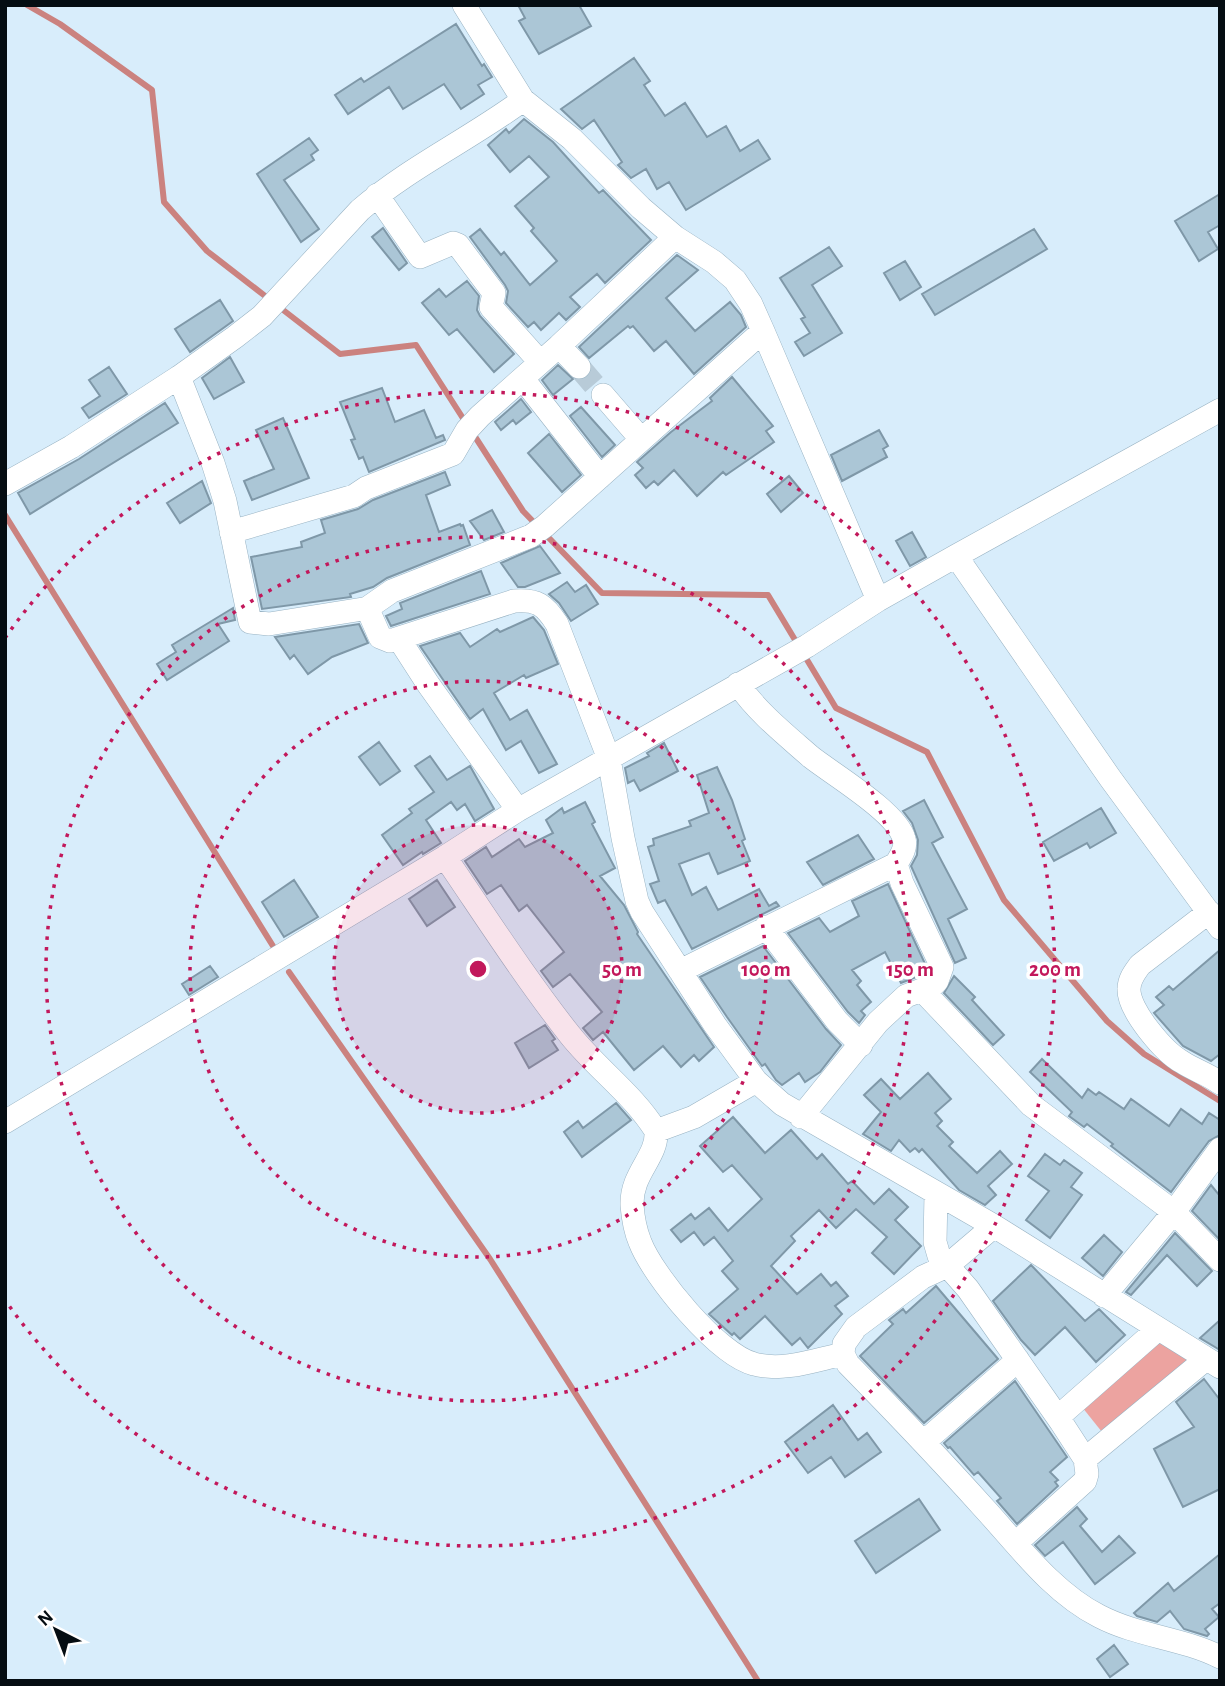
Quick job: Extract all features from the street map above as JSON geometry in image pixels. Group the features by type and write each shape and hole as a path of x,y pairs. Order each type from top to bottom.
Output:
{"street":[{"path":"464,5 523,100 572,139 641,208 675,237 714,262 735,280 751,304 878,600"},
{"path":"5,484 71,447 180,377 262,316 377,195 427,161 495,121 523,100"},
{"path":"377,195 421,257 453,243 458,245 494,293 491,307 540,362"},
{"path":"231,533 354,496 366,488 452,454 470,426 675,237"},
{"path":"180,377 225,502 248,619 250,622 269,624 366,609 392,591 538,531 763,331"},
{"path":"559,346 579,367"},
{"path":"523,379 600,477"},
{"path":"603,395 641,439"},
{"path":"5,1122 445,857 518,810 807,646 878,600 956,555 1220,410"},
{"path":"956,555 1110,778 1214,920 1140,965 1132,976 1129,991 1137,1012 1157,1039 1179,1061 1220,1083"},
{"path":"366,609 380,637 390,641 514,601 534,601 544,606 557,624 609,759 637,901 646,920 756,1081 801,1117 994,1226 1213,1363 1085,1459"},
{"path":"399,639 518,810"},
{"path":"680,971 896,864 905,849 905,840 888,816 811,757 755,706 738,684"},
{"path":"445,857 536,990 571,1036 631,1097 656,1131 654,1149 638,1175 632,1196 632,1208 640,1242 660,1277 676,1298 727,1349 754,1364 766,1367 788,1366 843,1354"},
{"path":"801,1117 893,1005 937,981 942,967 902,883 896,864"},
{"path":"766,927 837,1021 861,1045"},
{"path":"922,990 1031,1105 1174,1212 1220,1259"},
{"path":"656,1131 694,1116 756,1081"},
{"path":"1104,1296 1174,1212 1220,1149"},
{"path":"936,1194 935,1242 939,1256 968,1289 1085,1459 1085,1481 1016,1543"},
{"path":"994,1226 947,1266 923,1277 856,1327 844,1344 843,1354 848,1364 1058,1588 1098,1616 1122,1626 1215,1647"},
{"path":"1058,1417 1158,1329"},
{"path":"924,1442 1018,1360"}],"shaded area":[{"path":"1147,1324 1209,1362 1102,1432 1074,1397"}],"building":[{"path":"518,5 579,5 591,26 539,54 519,21 525,18"},
{"path":"456,24 492,77 478,85 484,94 461,109 444,84 403,109 389,87 348,114 335,95 361,78 364,82"},
{"path":"634,58 650,81 644,85 665,116 685,103 707,137 726,126 740,151 758,140 770,159 686,210 669,182 657,189 646,169 631,178 618,165 622,162 594,120 582,129 561,109"},
{"path":"524,119 553,142 599,193 603,190 651,240 605,283 597,274 570,297 580,307 566,320 559,313 541,330 534,322 528,327 506,303 508,291 505,285 470,237 480,229 501,255 504,252 530,285 557,261 531,231 534,228 515,206 549,177 529,156 510,172 488,145 506,129 509,133"},
{"path":"309,138 318,150 311,155 314,160 284,180 319,229 301,242 257,174"},
{"path":"1220,194 1220,225 1208,232 1218,249 1199,261 1175,221"},
{"path":"383,228 407,263 399,270 372,237"},
{"path":"1034,229 1047,249 935,315 922,294"},
{"path":"829,247 842,266 812,285 842,333 804,356 795,342 810,333 801,319 805,317 780,278"},
{"path":"677,255 698,270 666,298 695,331 730,302 741,315 746,327 694,374 666,341 654,351 633,326 628,326 589,358 579,347"},
{"path":"905,261 921,287 900,300 884,273"},
{"path":"467,281 479,296 477,310 480,316 514,354 494,372 457,329 449,335 422,303 439,289 446,297"},
{"path":"220,300 233,321 190,352 175,329"},
{"path":"230,357 244,382 214,399 202,378"},
{"path":"558,365 573,379 553,395 542,380"},
{"path":"109,367 127,394 89,418 82,408 100,396 89,380"},
{"path":"732,377 773,426 766,431 774,442 726,475 723,472 697,496 674,470 658,485 654,481 646,488 635,475 643,468 637,462 712,401 710,398"},
{"path":"382,388 395,422 424,410 436,438 443,435 445,440 369,472 363,457 359,459 351,440 355,439 340,402"},
{"path":"521,399 531,412 516,424 513,420 501,430 495,422"},
{"path":"165,403 178,423 30,514 18,493 79,459"},
{"path":"581,407 615,445 602,457 570,416"},
{"path":"283,418 309,478 252,500 244,481 274,469 256,430"},
{"path":"879,430 888,446 883,449 887,457 842,481 831,455"},
{"path":"549,434 581,475 562,492 528,453"},
{"path":"445,472 450,485 426,495 439,532 463,525 470,545 387,578 373,587 350,594 351,597 262,609 251,557 302,547 301,542 325,533 321,520 358,509 373,500"},
{"path":"789,476 803,493 781,512 767,494"},
{"path":"202,481 211,503 180,523 167,503"},
{"path":"492,510 504,532 484,540 470,521"},
{"path":"912,532 926,557 910,566 896,541"},
{"path":"540,546 560,573 525,587 518,587 501,563"},
{"path":"481,571 490,594 391,626 386,616 402,609 400,603"},
{"path":"567,582 575,592 586,585 598,604 571,621 549,594"},
{"path":"233,608 235,620 218,624 229,641 167,680 157,664 176,652 172,645"},
{"path":"533,617 544,630 558,664 526,678 524,675 494,693 510,720 527,710 557,764 539,773 521,741 506,750 483,709 470,719 420,646 460,633 470,647 497,629 500,632"},
{"path":"359,624 368,643 332,657 308,674 294,655 290,659 275,637"},
{"path":"379,742 400,771 380,785 359,757"},
{"path":"664,743 678,771 640,791 634,780 628,783 625,768 649,756 647,753"},
{"path":"430,756 447,780 470,766 494,809 475,821 465,804 457,810 451,802 426,820 441,843 403,865 382,835 412,813 409,809 434,792 415,766"},
{"path":"717,767 732,800 750,861 718,874 709,853 679,864 692,895 706,887 718,910 759,889 769,906 776,902 779,906 692,949 665,900 658,903 650,884 659,881 648,847 654,845 653,839 691,826 689,821 709,813 697,775"},
{"path":"924,800 943,837 932,843 967,909 948,919 966,958 955,963 911,866 917,855 918,840 912,823 903,811"},
{"path":"585,802 595,822 592,824 615,868 600,876 624,905 637,934 714,1047 699,1061 694,1055 681,1067 663,1046 634,1070 603,1032 593,1040 583,1028 602,1012 570,974 553,987 541,971 564,952 527,905 519,911 501,885 487,894 465,861 486,847 492,857 519,839 525,847 553,833 546,820 562,808 564,813"},
{"path":"1101,808 1116,833 1090,848 1087,843 1054,861 1043,842"},
{"path":"858,835 874,859 823,885 807,862"},
{"path":"294,880 318,917 284,937 262,902"},
{"path":"437,880 455,907 427,926 409,899"},
{"path":"888,884 927,968 924,974 901,983 885,952 852,970 861,981 857,985 871,1002 861,1011 865,1015 859,1023 788,933 819,918 830,932 859,916 852,901"},
{"path":"763,946 841,1045 820,1072 805,1082 799,1073 782,1085 765,1064 762,1066 700,977"},
{"path":"1220,950 1220,1054 1211,1061 1183,1046 1154,1013 1164,1005 1156,997 1169,986 1173,990"},
{"path":"210,966 218,977 189,995 182,984"},
{"path":"954,976 975,997 972,1000 1004,1035 993,1045 944,993"},
{"path":"545,1025 555,1039 552,1041 558,1050 529,1068 515,1043"},
{"path":"1042,1059 1082,1098 1088,1089 1096,1095 1099,1092 1124,1109 1131,1099 1169,1126 1181,1109 1202,1124 1209,1113 1220,1120 1220,1135 1209,1141 1171,1192 1087,1124 1084,1127 1069,1116 1072,1112 1030,1072"},
{"path":"928,1073 951,1099 935,1113 942,1121 937,1126 953,1142 949,1146 977,1173 1000,1151 1012,1164 988,1186 996,1195 985,1205 959,1190 922,1149 919,1152 915,1148 910,1152 899,1140 891,1151 863,1134 881,1112 864,1095 881,1079 900,1099"},
{"path":"616,1103 631,1120 582,1157 564,1132 578,1121 583,1128"},
{"path":"733,1117 765,1153 791,1130 817,1159 822,1154 848,1184 852,1181 874,1204 889,1189 908,1207 895,1220 921,1246 894,1274 872,1253 887,1237 856,1209 836,1228 819,1210 791,1236 795,1241 771,1266 797,1294 821,1274 831,1286 836,1282 848,1296 835,1306 842,1314 808,1348 800,1338 792,1345 765,1316 740,1339 734,1333 732,1335 709,1314 738,1289 722,1271 733,1261 714,1237 704,1245 694,1232 681,1242 671,1230 691,1214 695,1219 709,1208 728,1231 762,1199 732,1165 723,1172 700,1146"},
{"path":"1045,1154 1060,1165 1064,1160 1082,1173 1071,1187 1082,1195 1050,1238 1026,1220 1049,1191 1028,1176"},
{"path":"1211,1185 1220,1196 1220,1240 1192,1211"},
{"path":"1175,1233 1212,1271 1197,1286 1167,1255 1131,1295 1126,1292"},
{"path":"1104,1235 1122,1252 1103,1276 1082,1258"},
{"path":"1031,1265 1085,1321 1099,1309 1125,1335 1096,1362 1065,1327 1035,1355 993,1301"},
{"path":"936,1286 998,1359 924,1423 860,1356 893,1324 889,1320 903,1309 906,1313"},
{"path":"1220,1320 1220,1350 1200,1338"},
{"path":"1204,1379 1220,1400 1220,1489 1183,1507 1154,1449 1194,1427 1176,1402"},
{"path":"1015,1381 1067,1457 1050,1472 1058,1480 1055,1482 1058,1486 1017,1524 997,1501 1001,1498 978,1472 974,1475 944,1443"},
{"path":"833,1405 858,1440 867,1433 881,1452 845,1477 831,1457 808,1473 785,1442"},
{"path":"919,1499 940,1530 876,1573 855,1541"},
{"path":"1077,1507 1087,1519 1080,1526 1102,1552 1119,1536 1135,1553 1095,1584 1063,1542 1045,1556 1035,1545"},
{"path":"1220,1554 1220,1603 1212,1609 1219,1617 1205,1629 1209,1634 1207,1636 1184,1629 1170,1611 1157,1622 1134,1613 1168,1583 1174,1591"},
{"path":"1114,1645 1128,1664 1110,1677 1097,1659"}],"waterway":[{"path":"27,5 60,24 152,90 164,202 207,251 269,299"},
{"path":"278,306 340,354 416,345 466,423"},
{"path":"472,432 523,511 602,593 768,595 836,708 927,752 1004,900 1107,1021 1144,1054 1220,1101"},
{"path":"5,515 273,946"},
{"path":"289,972 490,1259 758,1681"}],"tunnel":[{"path":"579,367 603,395"}]}
